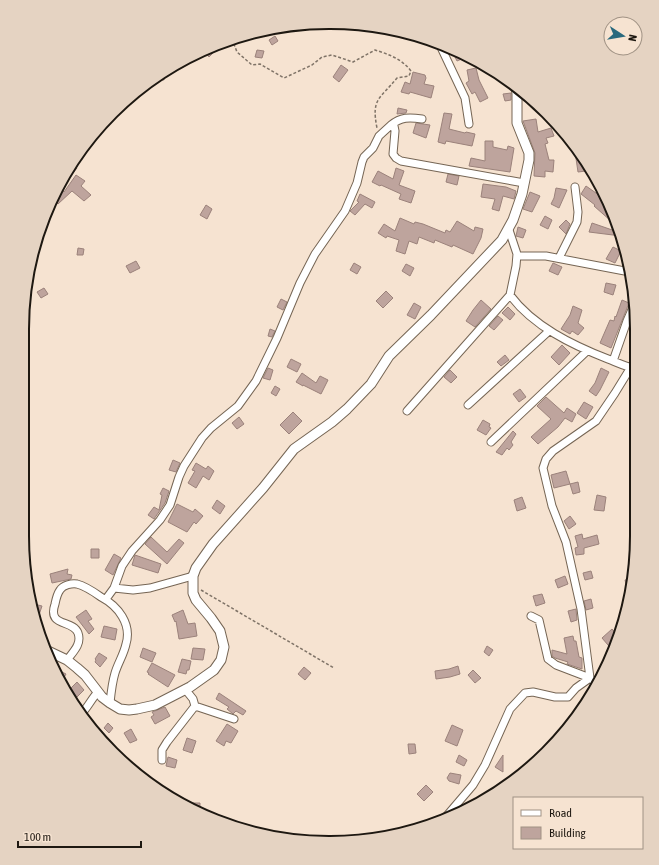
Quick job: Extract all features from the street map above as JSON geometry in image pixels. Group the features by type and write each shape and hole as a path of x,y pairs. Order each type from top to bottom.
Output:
{"street":[{"path":"443,52 465,98 470,124"},
{"path":"54,655 66,660 85,675 98,692 110,703 120,709 137,709 155,705 185,689 214,670 223,654 224,647 220,631 196,600 193,593 193,581 196,568 213,544 263,488 294,449 332,422 347,409 370,384 389,356 431,315 502,240 509,230 522,194 528,168 529,153 517,123 517,95"},
{"path":"106,599 114,588 122,566 132,551 160,520 170,505 179,477 202,438 211,428 238,406 256,381 278,338 300,283 315,254 345,211 357,183 364,157 374,148 379,136 398,119 422,119"},
{"path":"391,125 395,127 393,154 401,161 524,183"},
{"path":"559,258 577,222 578,212 575,187"},
{"path":"407,411 510,295 517,256 509,230"},
{"path":"517,256 546,256 624,271"},
{"path":"510,295 525,312 549,331 587,351 630,366"},
{"path":"613,361 629,316"},
{"path":"468,405 549,331"},
{"path":"491,442 587,351"},
{"path":"590,678 580,609 566,542 552,506 543,468 546,458 553,451 596,421 630,370"},
{"path":"114,588 133,590 193,581"},
{"path":"66,660 76,648 78,633 75,629 60,622 54,617 53,610 62,587 76,584 106,599 117,608 124,619 128,631 126,644 115,673 110,703"},
{"path":"531,616 539,620 548,659 556,665 593,680"},
{"path":"452,809 473,785 485,764 510,709 525,693 533,692 555,697 568,697 576,688 590,678"},
{"path":"185,689 193,700 195,706"},
{"path":"85,709 98,692"},
{"path":"195,706 234,719"},
{"path":"162,760 162,750 195,706"}],"path":[{"path":"234,45 237,52 252,65 260,64 284,78 312,65 322,57 332,55 353,62 361,56 375,50 390,54 408,66 411,71 409,76 397,78 389,89 376,101 375,116 379,136"},
{"path":"193,581 334,668"}],"building":[{"path":"275,36 278,41 272,45 269,40"},
{"path":"257,50 264,51 262,58 255,57"},
{"path":"341,65 348,70 339,82 333,77"},
{"path":"476,68 479,80 488,98 480,102 475,92 472,94 466,83 469,81 467,70"},
{"path":"413,72 425,75 426,78 424,84 434,86 431,98 410,92 409,94 401,92 405,82 410,84"},
{"path":"511,93 511,100 505,101 503,94"},
{"path":"398,108 407,110 406,113 397,114"},
{"path":"444,113 452,114 449,129 475,134 472,146 446,141 445,144 438,142"},
{"path":"536,119 538,132 551,128 554,136 546,138 548,143 545,144 549,160 554,160 553,172 545,171 545,177 534,176 535,153 523,121"},
{"path":"416,123 430,125 426,138 413,133"},
{"path":"485,141 493,141 493,147 507,150 508,146 514,148 510,172 469,166 471,158 485,161"},
{"path":"576,159 585,171 578,172"},
{"path":"396,168 404,171 399,185 415,191 411,203 399,199 401,194 372,182 378,171 393,179"},
{"path":"448,174 459,176 457,185 446,182"},
{"path":"76,175 85,181 81,186 91,195 84,201 72,191 58,204 63,191 64,192"},
{"path":"483,184 506,187 516,191 514,199 503,196 499,211 492,209 495,199 481,197"},
{"path":"586,186 598,194 608,219 594,206 595,205 581,194"},
{"path":"556,188 567,190 559,208 551,204"},
{"path":"530,192 540,196 532,212 523,209"},
{"path":"360,194 375,202 372,208 365,204 355,215 350,211 359,202 357,201"},
{"path":"206,205 212,209 207,219 200,215"},
{"path":"545,216 552,220 548,229 540,225"},
{"path":"400,218 414,224 415,222 423,224 445,233 446,230 450,232 457,221 474,231 475,227 483,229 481,238 473,254 453,245 452,247 435,240 434,243 419,237 417,244 409,241 405,254 396,251 399,240 387,236 386,238 378,233 384,224 395,231"},
{"path":"566,220 570,224 566,234 559,227"},
{"path":"592,223 613,230 615,235 589,232"},
{"path":"518,227 526,230 523,238 516,236"},
{"path":"613,247 619,250 620,253 615,263 606,259"},
{"path":"78,248 84,249 83,255 77,255"},
{"path":"136,261 140,268 130,273 126,266"},
{"path":"354,263 361,267 357,274 350,270"},
{"path":"553,263 562,267 558,275 549,271"},
{"path":"406,264 414,268 410,276 402,271"},
{"path":"606,283 616,285 613,295 604,292"},
{"path":"44,288 48,294 41,298 37,292"},
{"path":"386,291 393,298 383,308 376,301"},
{"path":"281,299 287,302 283,310 277,307"},
{"path":"481,300 491,309 475,327 466,321"},
{"path":"622,300 628,303 611,348 600,343 610,320 614,321 615,316 616,317"},
{"path":"414,303 421,307 415,319 407,315"},
{"path":"573,306 582,310 578,323 584,328 578,335 572,331 570,334 561,329 570,315"},
{"path":"508,307 515,314 510,320 502,313"},
{"path":"498,316 503,320 494,330 489,326"},
{"path":"270,329 275,331 272,337 268,336"},
{"path":"562,345 570,353 559,365 551,357"},
{"path":"505,355 509,360 501,366 497,362"},
{"path":"291,359 301,364 297,372 287,367"},
{"path":"268,368 273,370 270,380 263,378"},
{"path":"601,368 609,372 596,396 589,391 595,383"},
{"path":"450,370 457,377 451,383 444,377"},
{"path":"302,373 316,383 320,376 328,380 321,394 296,382"},
{"path":"275,386 280,389 276,396 271,393"},
{"path":"520,389 526,397 519,402 513,394"},
{"path":"546,397 564,413 567,408 576,414 572,422 565,418 558,427 538,444 531,437 551,419 537,406"},
{"path":"584,402 593,407 586,419 577,413"},
{"path":"293,412 302,421 289,434 280,425"},
{"path":"239,417 244,424 237,429 232,423"},
{"path":"483,420 490,424 489,427 491,428 486,435 477,430"},
{"path":"513,431 516,434 511,442 513,445 509,450 507,448 502,455 496,452"},
{"path":"173,460 180,463 176,472 169,470"},
{"path":"196,463 206,469 208,466 214,471 209,480 203,476 196,488 188,483 195,471 192,470"},
{"path":"566,471 570,484 554,488 551,475"},
{"path":"578,482 580,492 573,494 570,484"},
{"path":"163,488 169,491 165,503 154,519 148,515 154,507 159,510 162,495 160,494"},
{"path":"597,495 606,497 604,511 594,510"},
{"path":"522,497 526,508 517,511 514,500"},
{"path":"217,500 225,506 220,514 212,508"},
{"path":"177,504 193,512 195,509 203,516 196,524 194,522 187,532 168,522"},
{"path":"570,516 576,524 569,529 564,521"},
{"path":"582,534 583,539 597,535 599,544 584,548 584,554 576,555 575,548 578,547 575,536"},
{"path":"151,537 167,552 179,539 184,543 167,564 145,544"},
{"path":"91,549 99,549 99,558 91,558"},
{"path":"114,554 121,558 113,575 105,570"},
{"path":"135,555 161,564 158,573 132,565"},
{"path":"68,569 67,574 72,575 71,579 52,583 50,574"},
{"path":"591,571 593,578 585,580 583,573"},
{"path":"565,576 568,584 558,588 555,580"},
{"path":"542,594 545,603 536,606 533,596"},
{"path":"591,599 593,608 586,610 584,601"},
{"path":"37,605 42,606 39,614"},
{"path":"576,609 577,620 571,622 568,611"},
{"path":"86,610 92,619 88,621 94,629 89,634 76,617"},
{"path":"183,610 188,624 195,623 197,636 179,639 176,621 175,622 172,615"},
{"path":"104,626 117,629 115,640 101,637"},
{"path":"612,629 614,632 609,646 602,638"},
{"path":"573,636 574,641 576,641 579,657 582,658 582,669 567,664 568,662 552,656 552,650 567,654 564,638"},
{"path":"487,646 493,650 489,656 484,652"},
{"path":"143,648 156,653 152,662 140,657"},
{"path":"193,648 205,649 203,660 191,659"},
{"path":"99,653 107,658 100,667 95,662 95,659"},
{"path":"182,659 191,661 189,670 187,670 186,674 178,672"},
{"path":"152,663 175,675 168,687 148,674 149,673 147,672"},
{"path":"458,666 460,674 436,679 435,671"},
{"path":"304,667 311,673 305,680 298,674"},
{"path":"473,670 481,678 475,683 468,675"},
{"path":"77,682 84,690 77,697 71,688"},
{"path":"219,693 246,711 243,715 236,711 233,714 227,709 229,707 216,699"},
{"path":"165,707 170,716 155,724 151,717 154,715 152,712"},
{"path":"108,723 113,728 109,733 104,728"},
{"path":"227,724 238,731 231,743 226,741 224,746 216,741"},
{"path":"452,725 463,730 457,746 445,741"},
{"path":"131,729 137,740 130,743 124,733"},
{"path":"187,738 196,741 192,753 183,750"},
{"path":"408,744 415,744 416,753 409,754"},
{"path":"459,755 467,760 464,766 456,762"},
{"path":"503,755 503,772 495,767"},
{"path":"168,757 177,760 175,768 166,766"},
{"path":"450,773 461,775 459,784 449,781 447,778"},
{"path":"426,785 433,792 424,801 417,794"},
{"path":"193,803 200,803 200,806"}]}
